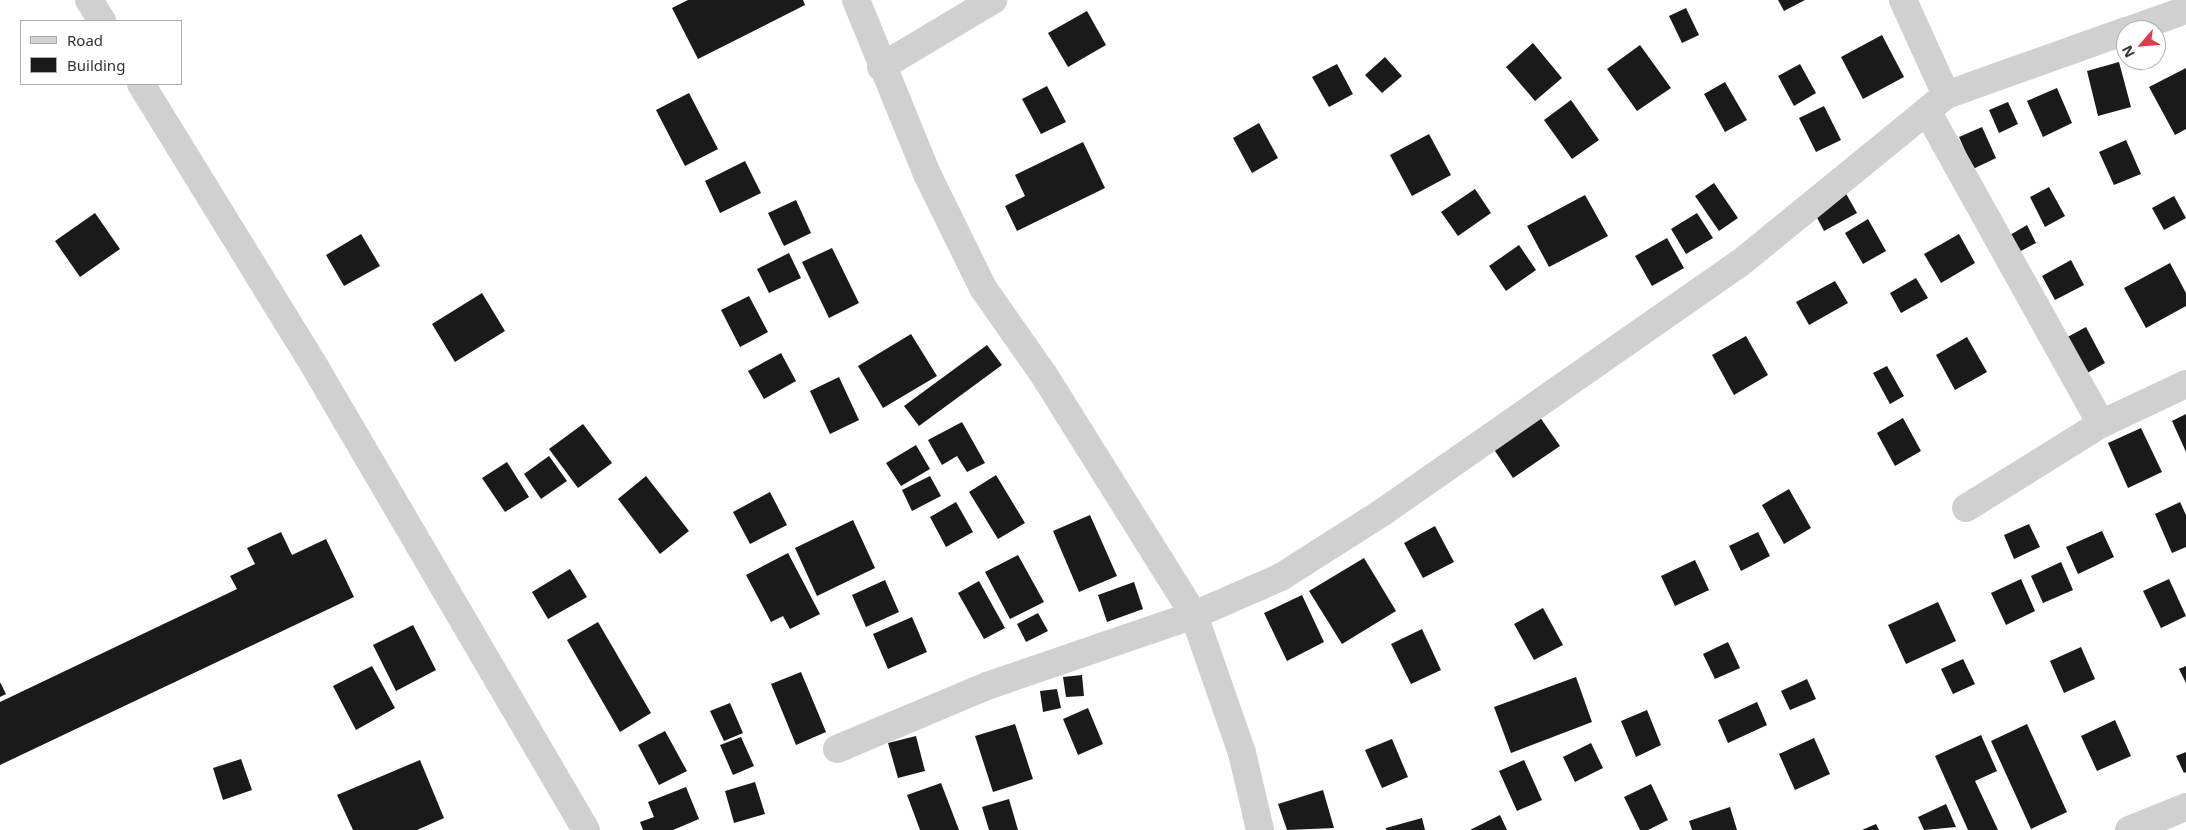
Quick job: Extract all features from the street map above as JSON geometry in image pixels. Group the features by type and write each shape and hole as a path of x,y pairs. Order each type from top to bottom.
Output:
{"street":[{"path":"89,0 101,20"},
{"path":"856,0 881,67 934,191 983,288 1044,375 1194,615 1242,753 1260,830"},
{"path":"881,67 993,0"},
{"path":"1903,0 1937,103 2101,424"},
{"path":"2158,20 2186,10"},
{"path":"836,750 996,683 1194,615 1281,577 1383,512 1739,264 1937,103 2116,35"},
{"path":"141,85 314,367 586,830"},
{"path":"1966,508 2101,424 2186,384"},
{"path":"2130,830 2186,807"}],"building":[{"path":"688,0 803,0 805,5 698,59 672,8"},
{"path":"1778,0 1805,0 1784,11"},
{"path":"1686,8 1699,35 1682,43 1669,16"},
{"path":"1087,11 1106,45 1068,67 1048,33"},
{"path":"1882,35 1904,77 1863,99 1841,57"},
{"path":"1533,43 1562,78 1535,101 1506,67"},
{"path":"1640,45 1671,88 1637,111 1607,69"},
{"path":"1385,57 1402,76 1382,93 1365,75"},
{"path":"2116,63 2116,70 2121,70 2131,107 2098,116 2087,71"},
{"path":"1337,64 1353,94 1329,107 1312,77"},
{"path":"1800,64 1816,93 1794,106 1778,76"},
{"path":"2186,68 2186,129 2175,135 2149,87"},
{"path":"1725,82 1747,120 1725,132 1704,94"},
{"path":"1047,86 1066,122 1041,134 1022,99"},
{"path":"2057,88 2072,123 2043,137 2027,101"},
{"path":"689,93 718,149 685,166 656,110"},
{"path":"1571,100 1599,140 1572,159 1544,120"},
{"path":"2008,102 2018,124 1999,133 1989,110"},
{"path":"1824,106 1841,140 1816,152 1799,118"},
{"path":"1259,123 1278,158 1252,173 1233,138"},
{"path":"1982,127 1996,158 1973,169 1959,137"},
{"path":"1429,134 1451,175 1412,196 1390,155"},
{"path":"2126,140 2141,174 2114,185 2099,152"},
{"path":"1083,142 1105,188 1017,231 1005,206 1025,196 1015,175"},
{"path":"745,161 761,193 720,213 705,181"},
{"path":"1714,183 1738,218 1719,231 1695,196"},
{"path":"2049,187 2065,216 2045,227 2030,197"},
{"path":"1475,189 1491,213 1458,236 1441,212"},
{"path":"1844,190 1857,213 1824,231 1812,208"},
{"path":"1585,195 1608,236 1549,267 1527,226"},
{"path":"2174,196 2186,218 2164,230 2152,208"},
{"path":"796,200 811,233 784,246 768,213"},
{"path":"95,213 120,249 80,277 55,241"},
{"path":"1697,213 1713,238 1686,254 1671,229"},
{"path":"1868,219 1886,251 1863,264 1845,233"},
{"path":"2027,225 2036,243 2019,252 2010,235"},
{"path":"361,234 380,266 344,286 326,255"},
{"path":"1959,234 1975,263 1941,283 1924,254"},
{"path":"1667,238 1684,268 1652,286 1635,256"},
{"path":"1519,245 1536,270 1506,291 1489,266"},
{"path":"832,248 859,303 829,318 802,262"},
{"path":"789,253 801,278 769,293 757,269"},
{"path":"2071,260 2084,285 2055,300 2042,276"},
{"path":"2170,263 2186,293 2186,306 2146,328 2124,288"},
{"path":"1916,278 1928,298 1901,313 1890,293"},
{"path":"1835,281 1848,303 1809,325 1796,302"},
{"path":"482,293 505,331 455,362 432,324"},
{"path":"749,296 768,332 740,347 721,310"},
{"path":"2086,327 2105,363 2082,376 2062,340"},
{"path":"911,334 937,376 883,408 858,366"},
{"path":"1746,336 1768,375 1734,395 1712,355"},
{"path":"1967,337 1987,372 1955,390 1936,355"},
{"path":"987,345 1002,365 919,426 904,406"},
{"path":"781,353 796,381 764,399 748,371"},
{"path":"1887,366 1904,396 1890,404 1873,373"},
{"path":"839,377 859,420 830,434 810,391"},
{"path":"1537,413 1560,446 1513,478 1491,445"},
{"path":"2186,414 2186,452 2172,421"},
{"path":"1903,418 1921,451 1895,466 1877,433"},
{"path":"962,422 985,463 967,472 957,456 942,465 928,440"},
{"path":"583,424 612,463 578,488 549,449"},
{"path":"2141,428 2162,472 2128,488 2108,443"},
{"path":"916,445 930,469 901,486 886,463"},
{"path":"549,456 567,481 541,499 524,474"},
{"path":"507,462 529,497 505,512 482,478"},
{"path":"996,475 1025,523 998,539 969,492"},
{"path":"646,476 689,531 660,554 618,499"},
{"path":"930,476 941,496 912,511 902,490"},
{"path":"1789,489 1811,528 1784,544 1762,505"},
{"path":"770,492 787,525 750,544 733,512"},
{"path":"956,502 973,532 946,547 930,517"},
{"path":"2180,502 2186,515 2186,547 2172,553 2155,514"},
{"path":"1090,515 1117,576 1079,592 1053,531"},
{"path":"853,520 875,568 817,596 795,548"},
{"path":"2029,524 2040,547 2014,559 2004,535"},
{"path":"1435,526 1454,562 1423,578 1404,543"},
{"path":"2102,531 2114,557 2078,574 2066,547"},
{"path":"281,532 292,555 326,539 354,597 0,765 0,702 237,589 230,576 255,564 247,548"},
{"path":"1758,532 1770,556 1741,571 1729,546"},
{"path":"788,553 820,614 790,629 783,616 771,622 746,575"},
{"path":"1018,555 1044,602 1010,619 985,572"},
{"path":"1364,558 1396,611 1342,644 1309,591"},
{"path":"1695,560 1709,590 1675,606 1661,576"},
{"path":"2061,562 2073,590 2043,603 2031,576"},
{"path":"570,569 587,597 548,619 532,592"},
{"path":"2021,579 2035,611 2006,625 1991,593"},
{"path":"2169,579 2186,616 2161,628 2143,591"},
{"path":"885,580 899,612 866,627 852,595"},
{"path":"979,581 1005,628 984,639 958,593"},
{"path":"1134,582 1143,609 1107,622 1098,595"},
{"path":"1302,595 1324,642 1287,661 1264,613"},
{"path":"1938,602 1956,641 1906,664 1888,625"},
{"path":"1543,608 1563,645 1534,660 1514,624"},
{"path":"1038,613 1048,631 1026,642 1017,624"},
{"path":"912,617 927,652 888,669 873,634"},
{"path":"598,622 651,713 620,732 567,640"},
{"path":"413,625 436,670 396,691 373,645"},
{"path":"1422,629 1441,670 1411,684 1391,644"},
{"path":"1728,642 1740,668 1715,679 1703,654"},
{"path":"2081,647 2095,679 2064,693 2050,661"},
{"path":"1963,659 1975,684 1953,694 1941,669"},
{"path":"372,666 395,708 356,730 333,686"},
{"path":"2186,666 2186,683 2179,669"},
{"path":"801,672 826,732 796,745 771,684"},
{"path":"1082,675 1084,696 1066,697 1063,677"},
{"path":"1576,677 1592,722 1511,753 1494,707"},
{"path":"1807,679 1816,699 1790,710 1781,691"},
{"path":"0,682 6,694 0,697"},
{"path":"1057,689 1061,708 1043,712 1040,691"},
{"path":"1757,702 1767,725 1728,743 1718,720"},
{"path":"730,703 743,733 724,741 710,711"},
{"path":"1088,708 1103,744 1078,755 1063,719"},
{"path":"1647,710 1661,745 1636,757 1621,721"},
{"path":"2115,720 2131,756 2097,771 2081,736"},
{"path":"1015,724 1033,779 993,792 975,736"},
{"path":"2027,724 2067,812 2031,829 1991,741"},
{"path":"665,731 687,771 659,785 638,745"},
{"path":"1981,735 1997,771 1975,781 1998,830 1968,830 1935,756"},
{"path":"916,736 925,771 898,778 888,743"},
{"path":"741,737 754,766 733,775 720,745"},
{"path":"1814,738 1830,774 1795,790 1779,754"},
{"path":"1392,739 1408,777 1382,788 1365,750"},
{"path":"1591,743 1603,768 1575,782 1563,757"},
{"path":"2186,752 2186,772 2184,773 2176,756"},
{"path":"241,759 252,790 223,800 213,768"},
{"path":"420,760 444,818 417,830 353,830 337,795"},
{"path":"1524,760 1542,800 1517,811 1499,771"},
{"path":"755,782 765,814 734,823 725,791"},
{"path":"941,783 959,830 920,830 907,795"},
{"path":"1651,784 1668,820 1648,830 1640,830 1624,797"},
{"path":"686,787 699,819 673,830 643,830 640,822 654,817 648,802"},
{"path":"1323,790 1334,828 1287,830 1278,804"},
{"path":"1009,799 1018,830 989,830 982,807"},
{"path":"1946,804 1956,827 1924,830 1918,817"},
{"path":"1730,807 1737,830 1692,830 1689,821"},
{"path":"1500,815 1507,830 1470,830"},
{"path":"1422,818 1425,830 1386,830 1386,828"},
{"path":"1876,824 1879,830 1862,830"}]}
